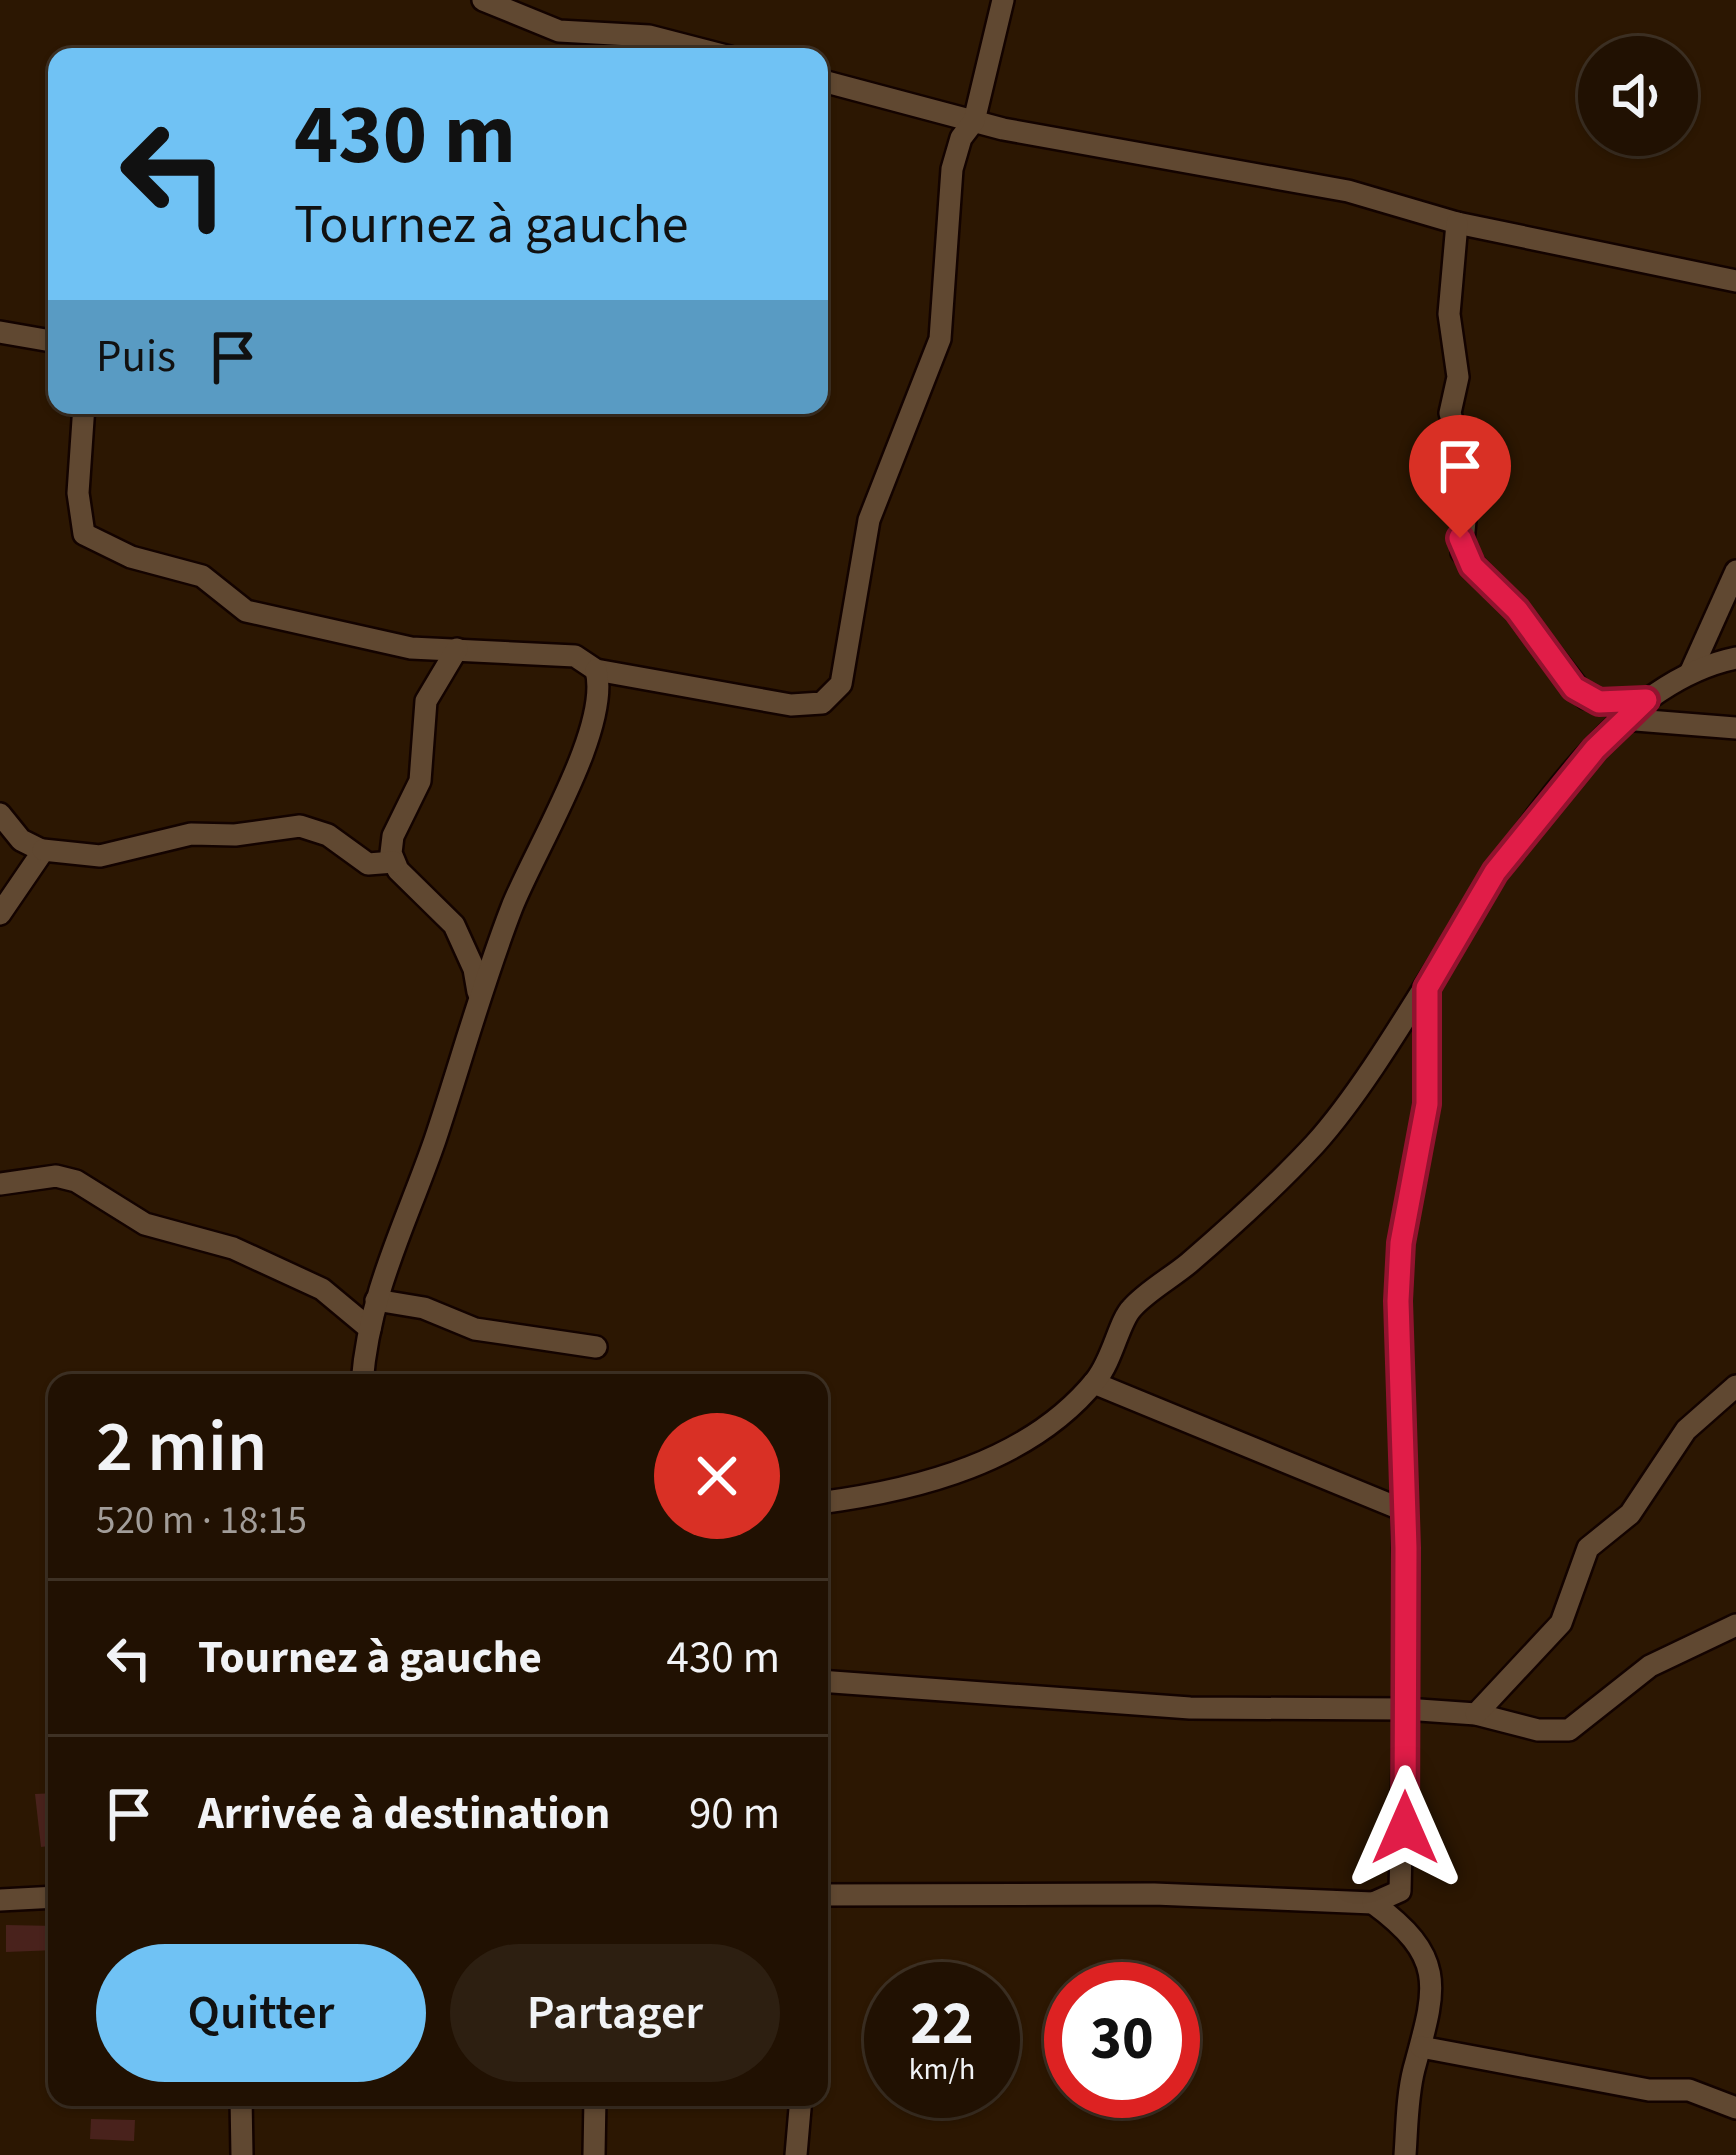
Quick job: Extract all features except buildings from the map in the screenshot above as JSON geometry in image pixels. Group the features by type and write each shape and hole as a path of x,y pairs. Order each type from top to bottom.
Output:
{"street":[{"path":"483,0 559,31 649,36 695,48"},
{"path":"84,414 78,514 90,541 202,575 246,611 411,649 575,656 596,670 791,705 822,703 841,684 869,520 940,339 952,169 961,138 974,121 1003,0"},
{"path":"828,82 974,121 1348,191 1457,224 1736,281"},
{"path":"1457,224 1449,314 1458,377 1450,413 1469,479 1462,552 1517,610 1586,698 1617,704 1646,700"},
{"path":"0,332 48,339"},
{"path":"1691,671 1736,572"},
{"path":"458,650 426,701 420,781 392,836 394,862 454,925 474,969 479,994"},
{"path":"828,1502 895,1492 972,1467 1014,1447 1094,1383 1117,1349 1129,1310 1211,1244 1317,1141 1427,988 1495,872 1623,718 1691,671 1736,658"},
{"path":"363,1374 385,1261 414,1199 467,1047 479,994 591,725 598,701 596,670"},
{"path":"1623,718 1736,728"},
{"path":"0,814 21,840 43,850 100,856 191,834 235,835 295,826 328,835 368,864 394,862"},
{"path":"0,914 43,850"},
{"path":"828,1895 1154,1894 1373,1904 1400,1891 1404,1883 1405,1709 1399,1281 1427,1104 1427,988"},
{"path":"0,1184 56,1176 76,1181 146,1224 233,1248 322,1288 370,1329"},
{"path":"376,1300 424,1308 475,1329 596,1347"},
{"path":"1094,1383 1403,1510"},
{"path":"1476,1714 1561,1623 1588,1548 1630,1514 1686,1430 1736,1386"},
{"path":"828,1682 1190,1708 1405,1709 1476,1714 1538,1730 1569,1730 1650,1666 1736,1625"},
{"path":"0,1900 48,1898"},
{"path":"1373,1904 1425,1952 1432,2003 1412,2074 1405,2155"},
{"path":"1421,2047 1648,2090 1689,2090 1736,2108"},
{"path":"241,2106 242,2155"},
{"path":"594,2155 595,2106"},
{"path":"796,2155 800,2106"}],"route":[{"path":"1405,1828 1406,1548 1397,1406 1398,1301 1401,1243 1421,1157 1427,1104 1427,988 1495,872 1541,811 1623,718 1646,700 1599,702 1574,688 1517,610 1472,566 1462,552 1460,538"}]}
